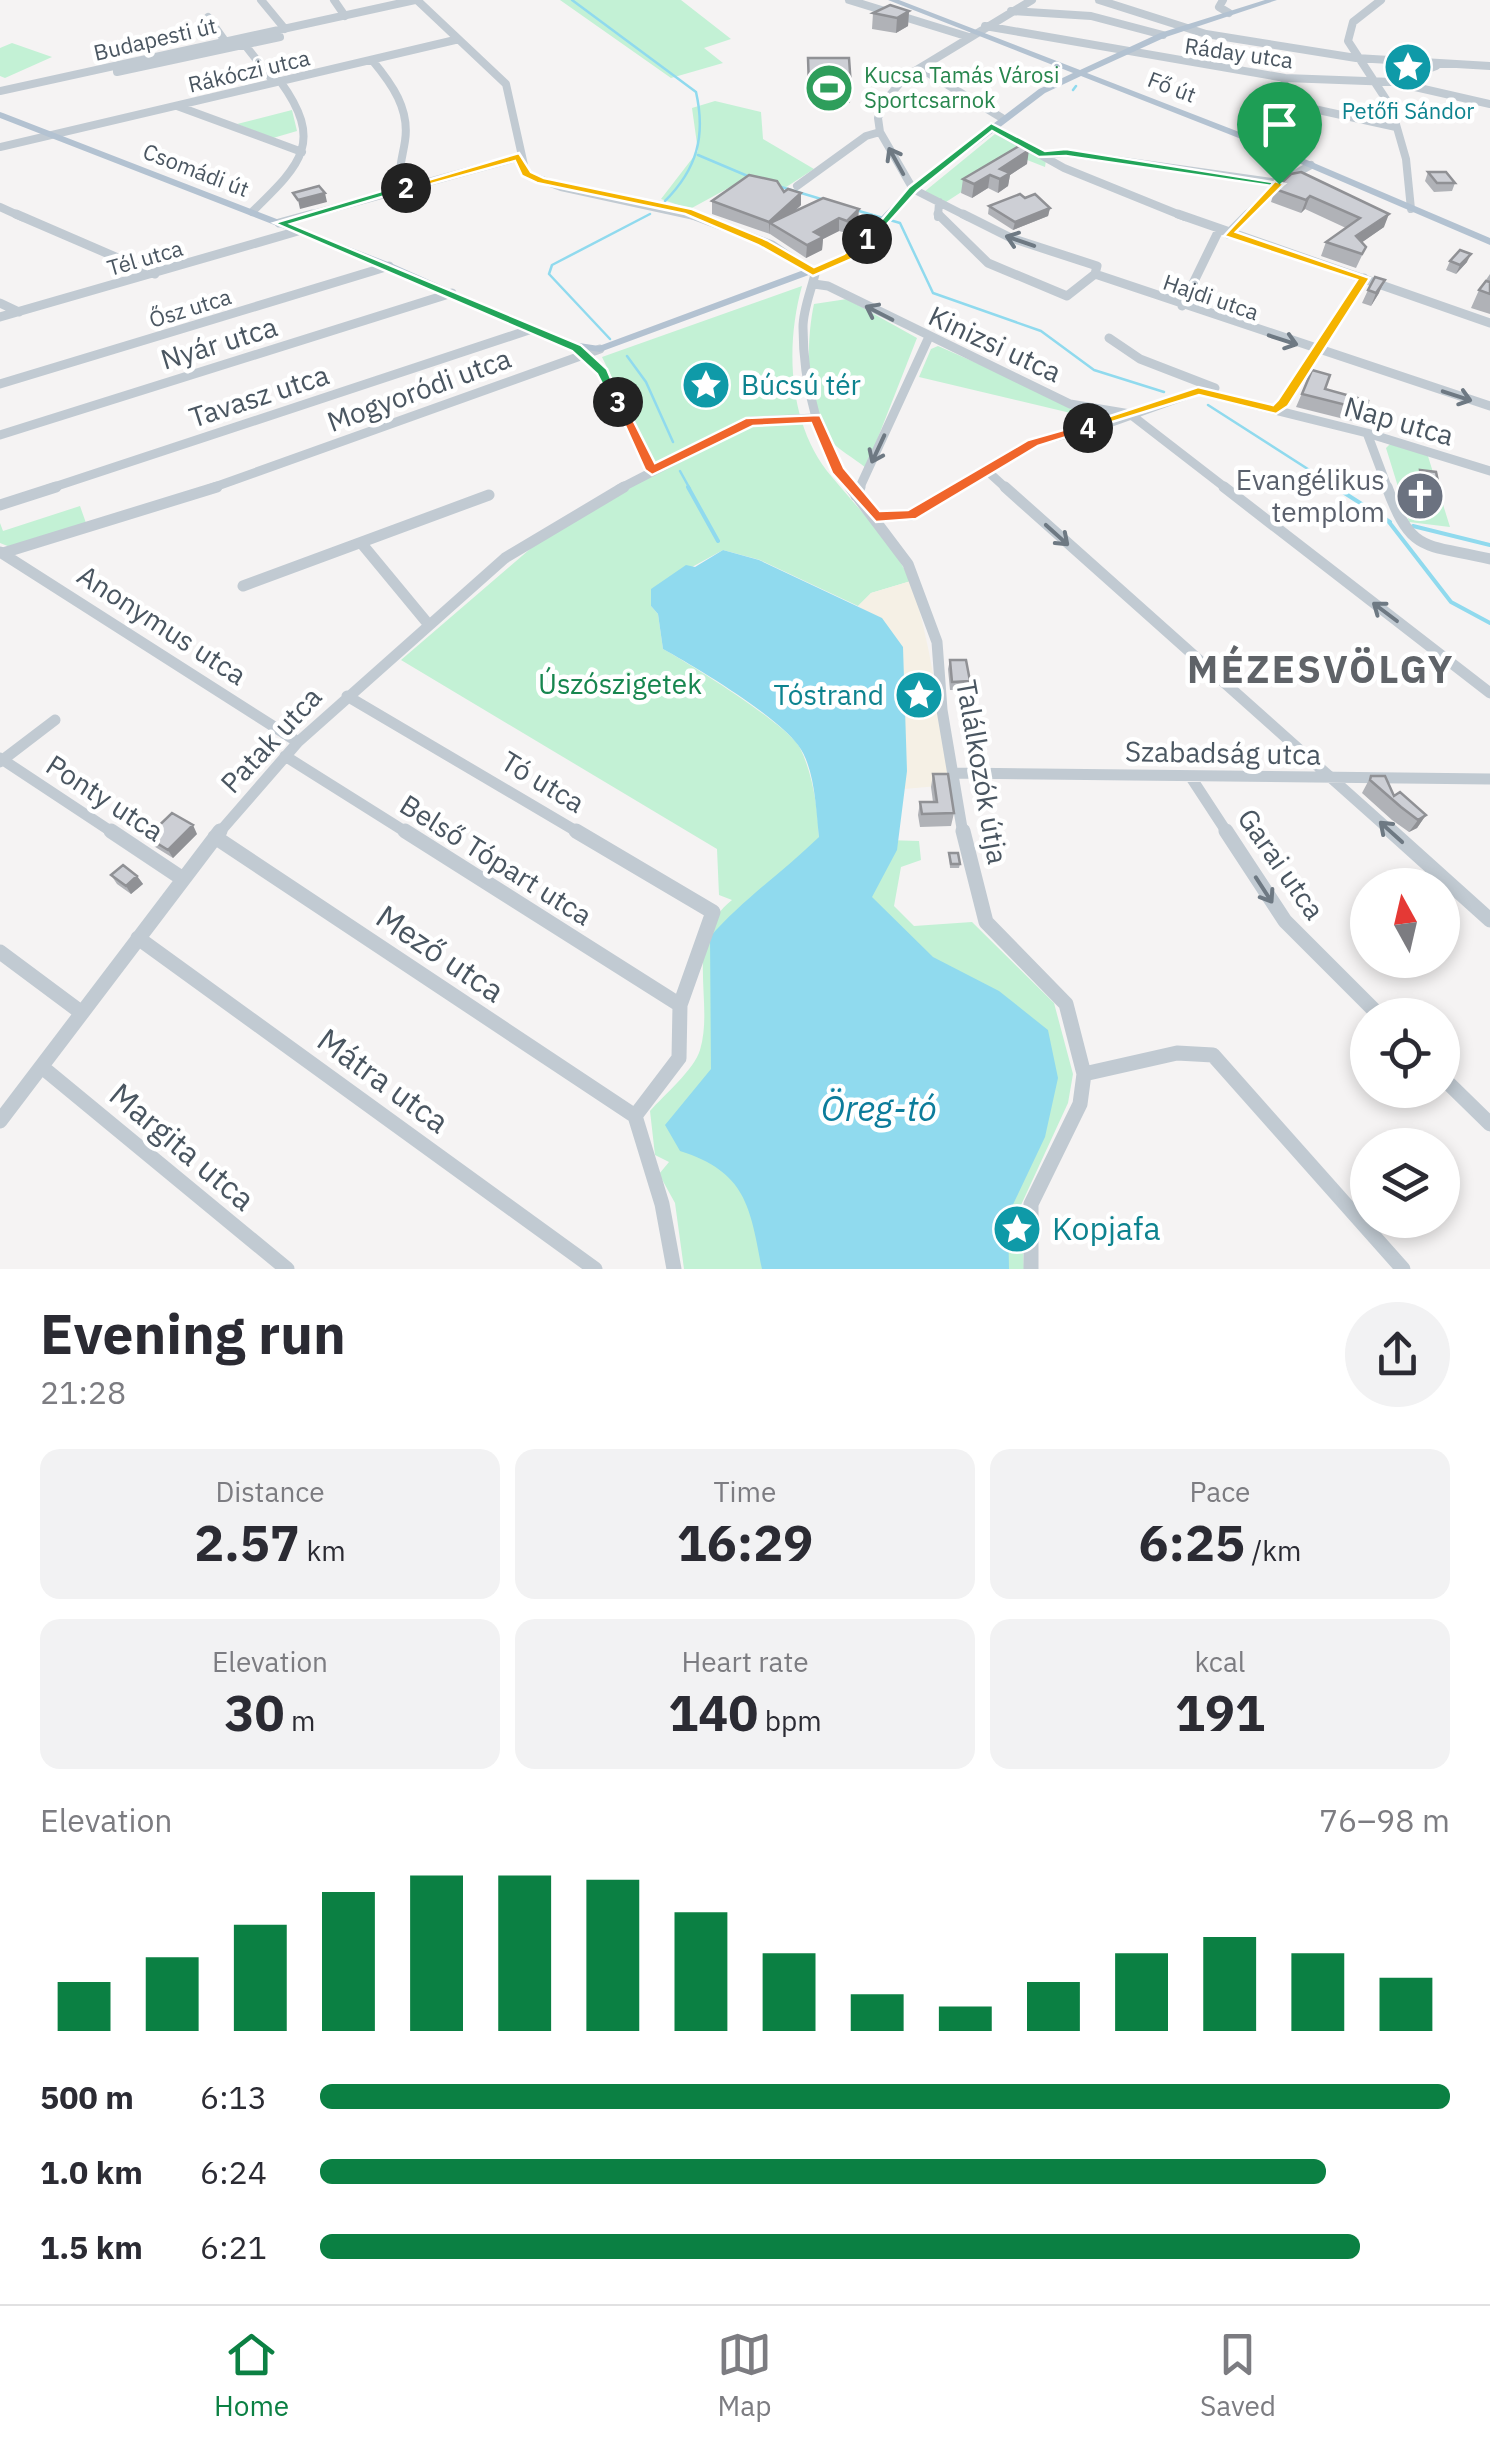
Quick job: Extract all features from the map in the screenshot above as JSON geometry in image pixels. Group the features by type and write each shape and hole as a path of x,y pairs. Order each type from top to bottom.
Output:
{"main road":[{"name":"Fő út","path":"892,0 972,35 1079,72 1311,164 1490,242"},
{"path":"600,349 814,277 848,256 913,189 1002,118 1121,52 1229,12 1274,0"},
{"name":"Csomádi út","path":"0,115 390,266 581,351 600,349"}],"street":[{"path":"261,0 285,28"},
{"path":"334,0 346,16"},
{"path":"280,223 519,157 506,84 416,0"},
{"name":"Budapesti út","path":"0,91 416,0"},
{"name":"Fő út","path":"849,0 972,35"},
{"path":"913,189 880,132 878,118 885,101 905,76 1032,0"},
{"path":"1099,0 1206,34 1356,58 1490,66"},
{"path":"1222,0 1219,7 1229,12"},
{"path":"1381,0 1348,30 1356,58 1378,81 1396,127 1409,166 1411,208"},
{"name":"Budapesti út","path":"10,95 245,45 376,14 376,9"},
{"path":"1010,11 1091,16 1163,35"},
{"path":"208,18 225,41"},
{"name":"Ráday utca","path":"984,26 1286,78 1393,82 1490,104"},
{"name":"Rákóczi utca","path":"0,148 455,40"},
{"path":"245,45 306,115 302,152 284,181 252,212"},
{"path":"372,60 396,87 407,117 405,151 397,168 403,189"},
{"path":"1393,82 1440,65"},
{"path":"920,68 1002,118"},
{"path":"1286,78 1282,102 1396,127"},
{"path":"176,106 302,152"},
{"path":"991,126 1080,176 1223,232 1490,322"},
{"path":"796,186 866,136 880,132"},
{"path":"1043,155 1066,152 1279,184"},
{"name":"Kinizsi utca","path":"519,157 526,174 540,181 688,211 762,243 828,286 928,339 1070,404 1130,414 1490,693"},
{"path":"1182,306 1223,232 1279,184 1311,164"},
{"name":"Hajdi utca","path":"913,189 1011,238 1097,266 1095,274 1490,406"},
{"path":"939,202 938,216 962,242 988,263 1018,277 1067,296 1095,274"},
{"path":"0,206 155,274"},
{"name":"Tél utca","path":"0,317 298,231"},
{"name":"Ősz utca","path":"0,384 390,266"},
{"name":"Találkozók útja","path":"814,277 803,325 816,418 838,469 908,564 937,642 942,710 956,773 964,840 986,922 1066,1004 1084,1074 1080,1104 1031,1204 1031,1269"},
{"path":"1276,410 1364,278"},
{"name":"Nyár utca","path":"0,435 452,293"},
{"path":"0,303 19,312"},
{"name":"Tavasz utca","path":"0,505 532,329"},
{"name":"Nap utca","path":"1109,338 1140,360 1237,398 1490,471"},
{"path":"856,496 928,339"},
{"path":"581,351 603,372 652,470"},
{"name":"Mogyoródi utca","path":"2,552 244,478 581,351"},
{"name":"Nap utca","path":"1130,414 1198,391 1237,398"},
{"path":"876,517 911,515 985,469 1050,436 1130,414"},
{"name":"Patak utca","path":"0,1121 215,837 285,756 428,626 540,533 652,470 750,422 816,418"},
{"path":"1367,433 1409,536 1490,559"},
{"path":"985,469 1490,920"},
{"path":"242,586 489,495"},
{"path":"362,544 428,626"},
{"name":"Anonymus utca","path":"2,552 298,742"},
{"name":"Tó utca","path":"347,696 712,912 680,1005"},
{"path":"1,760 55,720"},
{"name":"Belső Tópart utca","path":"285,756 680,1005"},
{"name":"Ponty utca","path":"1,760 183,879"},
{"name":"Szabadság utca","path":"956,773 1490,779"},
{"name":"Garai utca","path":"1192,778 1284,921 1362,998"},
{"name":"Mező utca","path":"215,837 635,1116"},
{"name":"Mátra utca","path":"138,938 596,1269"},
{"path":"0,952 82,1014"},
{"path":"674,1269 662,1204 635,1116 679,1058 680,1005"},
{"path":"1084,1074 1177,1053 1213,1055 1403,1269"},
{"name":"Margita utca","path":"42,1067 287,1269"},
{"path":"1460,1095 1490,1124"}],"green space":[{"path":"560,0 681,0 731,39 704,48 723,63 671,78"},
{"path":"12,43 52,57 5,78 0,76 0,48"},
{"path":"715,101 761,112 763,139 814,169 780,191 745,179 690,209 661,199 698,151 692,108"},
{"path":"292,110 297,131 273,138 237,124"},
{"path":"995,134 1046,160 1045,167 1017,156 946,202 924,192"},
{"name":"Úszószigetek","path":"802,286 792,360 806,434 817,457 884,539 911,581 871,593 858,606 760,560 723,550 652,589 651,606 658,614 663,649 758,711 800,748 814,792 819,838 919,841 921,860 901,867 894,906 914,926 972,922 1054,1003 1073,1074 1068,1103 1021,1205 1024,1269 684,1269 675,1203 659,1174 669,1162 655,1155 650,1111 685,1074 700,1050 708,933 732,900 719,895 717,849 401,660 544,537 657,472 602,357"},
{"path":"847,299 917,338 866,468 828,438 811,392 809,354 814,304"},
{"path":"938,346 1100,420 919,377 931,349"},
{"path":"1391,443 1427,453 1450,527 1409,522 1386,448"},
{"path":"80,506 86,523 10,547 0,543 0,523 3,531"}],"sand":[{"name":"Tóstrand","path":"911,581 930,657 950,785 904,789 903,647 858,606 871,593"}],"water":[{"name":"Öreg-tó","path":"723,550 759,560 882,618 903,647 907,771 897,850 872,897 933,957 999,991 1048,1030 1058,1078 1045,1137 1008,1215 1009,1269 762,1269 741,1194 719,1169 680,1151 665,1125 711,1069 710,937 819,837 811,777 798,745 755,707 663,649 658,614 651,606 651,589 686,565 695,567"}],"building":[{"path":"890,5 909,11 897,18 873,13"},
{"path":"808,58 849,58 851,87 809,87"},
{"path":"1019,146 1029,150 1000,169 1010,173 1000,179 990,175 974,184 963,179"},
{"path":"1301,172 1389,214 1356,236 1366,247 1362,254 1326,242 1360,218 1310,196 1306,200 1275,189 1291,174"},
{"path":"1428,172 1446,172 1455,183 1437,183"},
{"path":"749,175 777,181 784,192 788,189 801,193 769,222 712,201"},
{"path":"319,186 325,193 298,200 293,193"},
{"path":"1020,194 1025,198 1035,194 1050,208 1015,222 989,206"},
{"path":"823,198 859,209 847,221 839,218 814,232 823,237 807,245 770,223"},
{"path":"1460,250 1471,254 1460,265 1450,261"},
{"path":"1375,277 1385,280 1376,293 1368,290"},
{"path":"1486,281 1490,282 1490,294 1479,290"},
{"path":"1312,370 1330,375 1325,389 1368,401 1366,410 1302,394"},
{"path":"1420,470 1436,472 1439,486 1422,484"},
{"path":"950,660 966,660 970,681 952,682"},
{"path":"933,774 948,774 954,813 922,814 920,802 937,802"},
{"path":"1371,776 1385,776 1394,796 1400,792 1426,815 1418,820 1370,780"},
{"path":"172,813 193,825 168,850 147,837"},
{"path":"949,853 958,853 960,864 951,864"},
{"path":"123,865 137,876 126,886 111,875"}],"waterway":[{"path":"572,0 696,92 700,123 696,151 685,177 665,201"},
{"path":"1073,90 1076,86"},
{"path":"698,155 750,177"},
{"path":"778,186 821,199"},
{"path":"859,211 900,223 933,293 1041,331 1094,370 1164,392"},
{"path":"610,339 549,274 552,265 650,214"},
{"path":"627,356 646,382 673,442"},
{"path":"1208,405 1339,489"},
{"path":"680,471 690,489"},
{"path":"688,487 718,541"},
{"path":"1335,487 1390,522"},
{"path":"1389,522 1451,602 1490,623"},
{"path":"1413,526 1490,545"}],"place":[{"name":"Petőfi Sándor","path":"1408,67"},
{"name":"Kucsa Tamás Városi Sportcsarnok","path":"829,88"},
{"name":"Búcsú tér","path":"706,385"},
{"name":"Evangélikus templom","path":"1420,496"},
{"name":"Tóstrand","path":"919,695"},
{"name":"Kopjafa","path":"1017,1229"}],"district":[{"name":"MÉZESVÖLGY","path":"1321,670"}],"route":[{"path":"991,126 1043,155 1066,152 1279,184 1228,234 1364,278 1281,406 1276,410 1198,391 1108,423 1050,436 985,469 911,515 876,517 838,469 816,418 750,422 652,470 603,372 586,354 390,266 280,223 519,157 526,174 540,181 688,211 762,243 813,272 856,250 913,189 991,126"}]}
